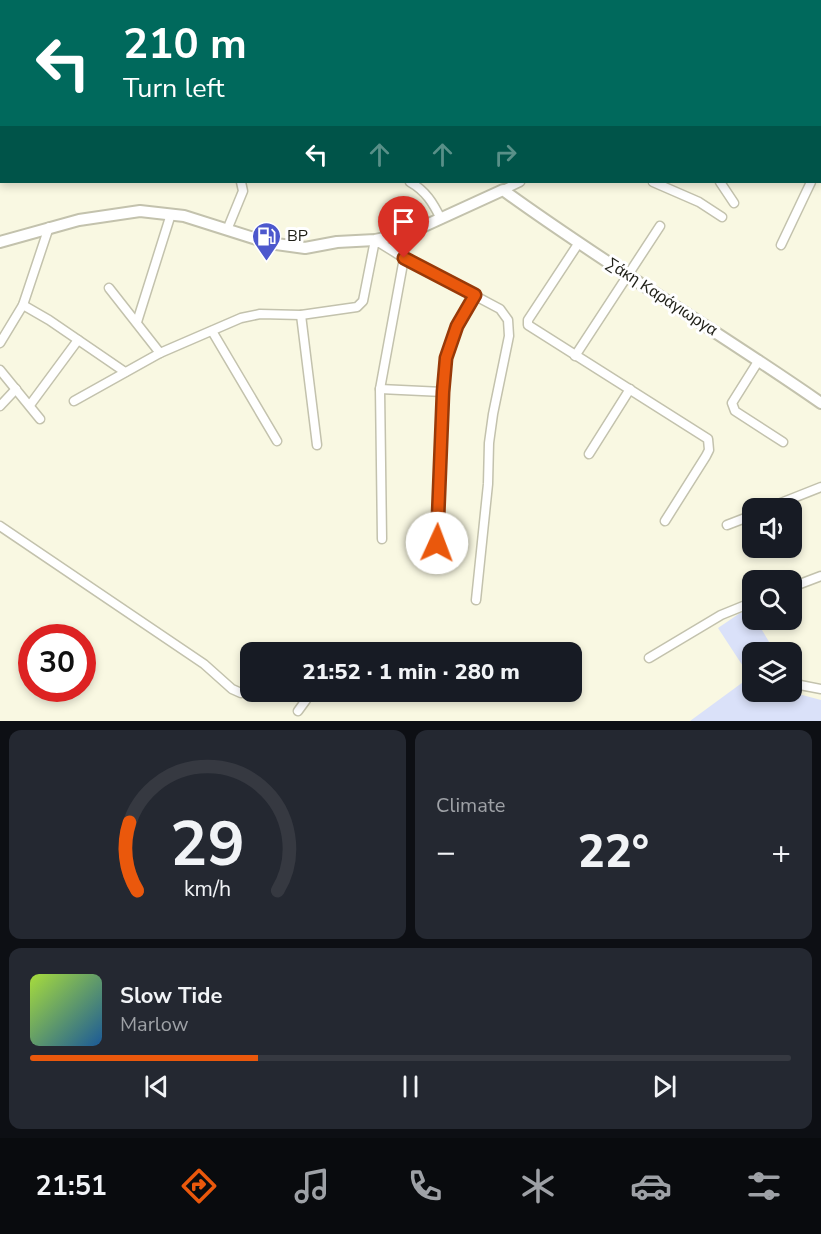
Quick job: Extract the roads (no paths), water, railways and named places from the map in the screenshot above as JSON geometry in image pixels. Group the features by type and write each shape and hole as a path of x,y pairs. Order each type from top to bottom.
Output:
{"street":[{"path":"227,230 243,191 241,183"},
{"path":"412,183 421,188 430,198 441,219"},
{"path":"0,242 49,227 140,211 171,213 269,243 294,248 375,240 409,233 518,183"},
{"path":"655,183 699,202 722,217"},
{"path":"721,183 734,203"},
{"path":"781,245 811,183"},
{"name":"Σάκη Καράγιωργα","path":"503,190 578,244 759,360 821,403"},
{"path":"137,322 171,213"},
{"path":"575,356 660,226"},
{"path":"0,343 23,305 49,227"},
{"path":"375,240 500,309 510,327 489,443 488,495 476,600"},
{"path":"74,401 160,353 249,315 301,315 352,308 361,304 375,240"},
{"path":"578,244 528,320 528,325 708,439 710,445 706,456 665,521"},
{"path":"382,539 380,389 404,258"},
{"path":"109,288 160,353"},
{"path":"437,543 446,358 453,336 475,295"},
{"path":"23,305 37,312 125,372"},
{"path":"301,315 317,445"},
{"path":"212,331 278,441"},
{"path":"30,405 78,340"},
{"path":"759,360 732,406 735,411 783,442"},
{"path":"0,370 40,419"},
{"path":"0,406 16,389"},
{"path":"380,389 443,392"},
{"path":"590,454 630,389"},
{"path":"793,498 821,487"},
{"path":"727,525 742,519"},
{"path":"0,526 204,664 232,689 240,693"},
{"path":"802,583 821,576"},
{"path":"649,658 713,620 742,607"},
{"path":"802,685 821,689"},
{"path":"298,711 305,702"}],"place":[{"name":"BP","path":"266,262"}]}
